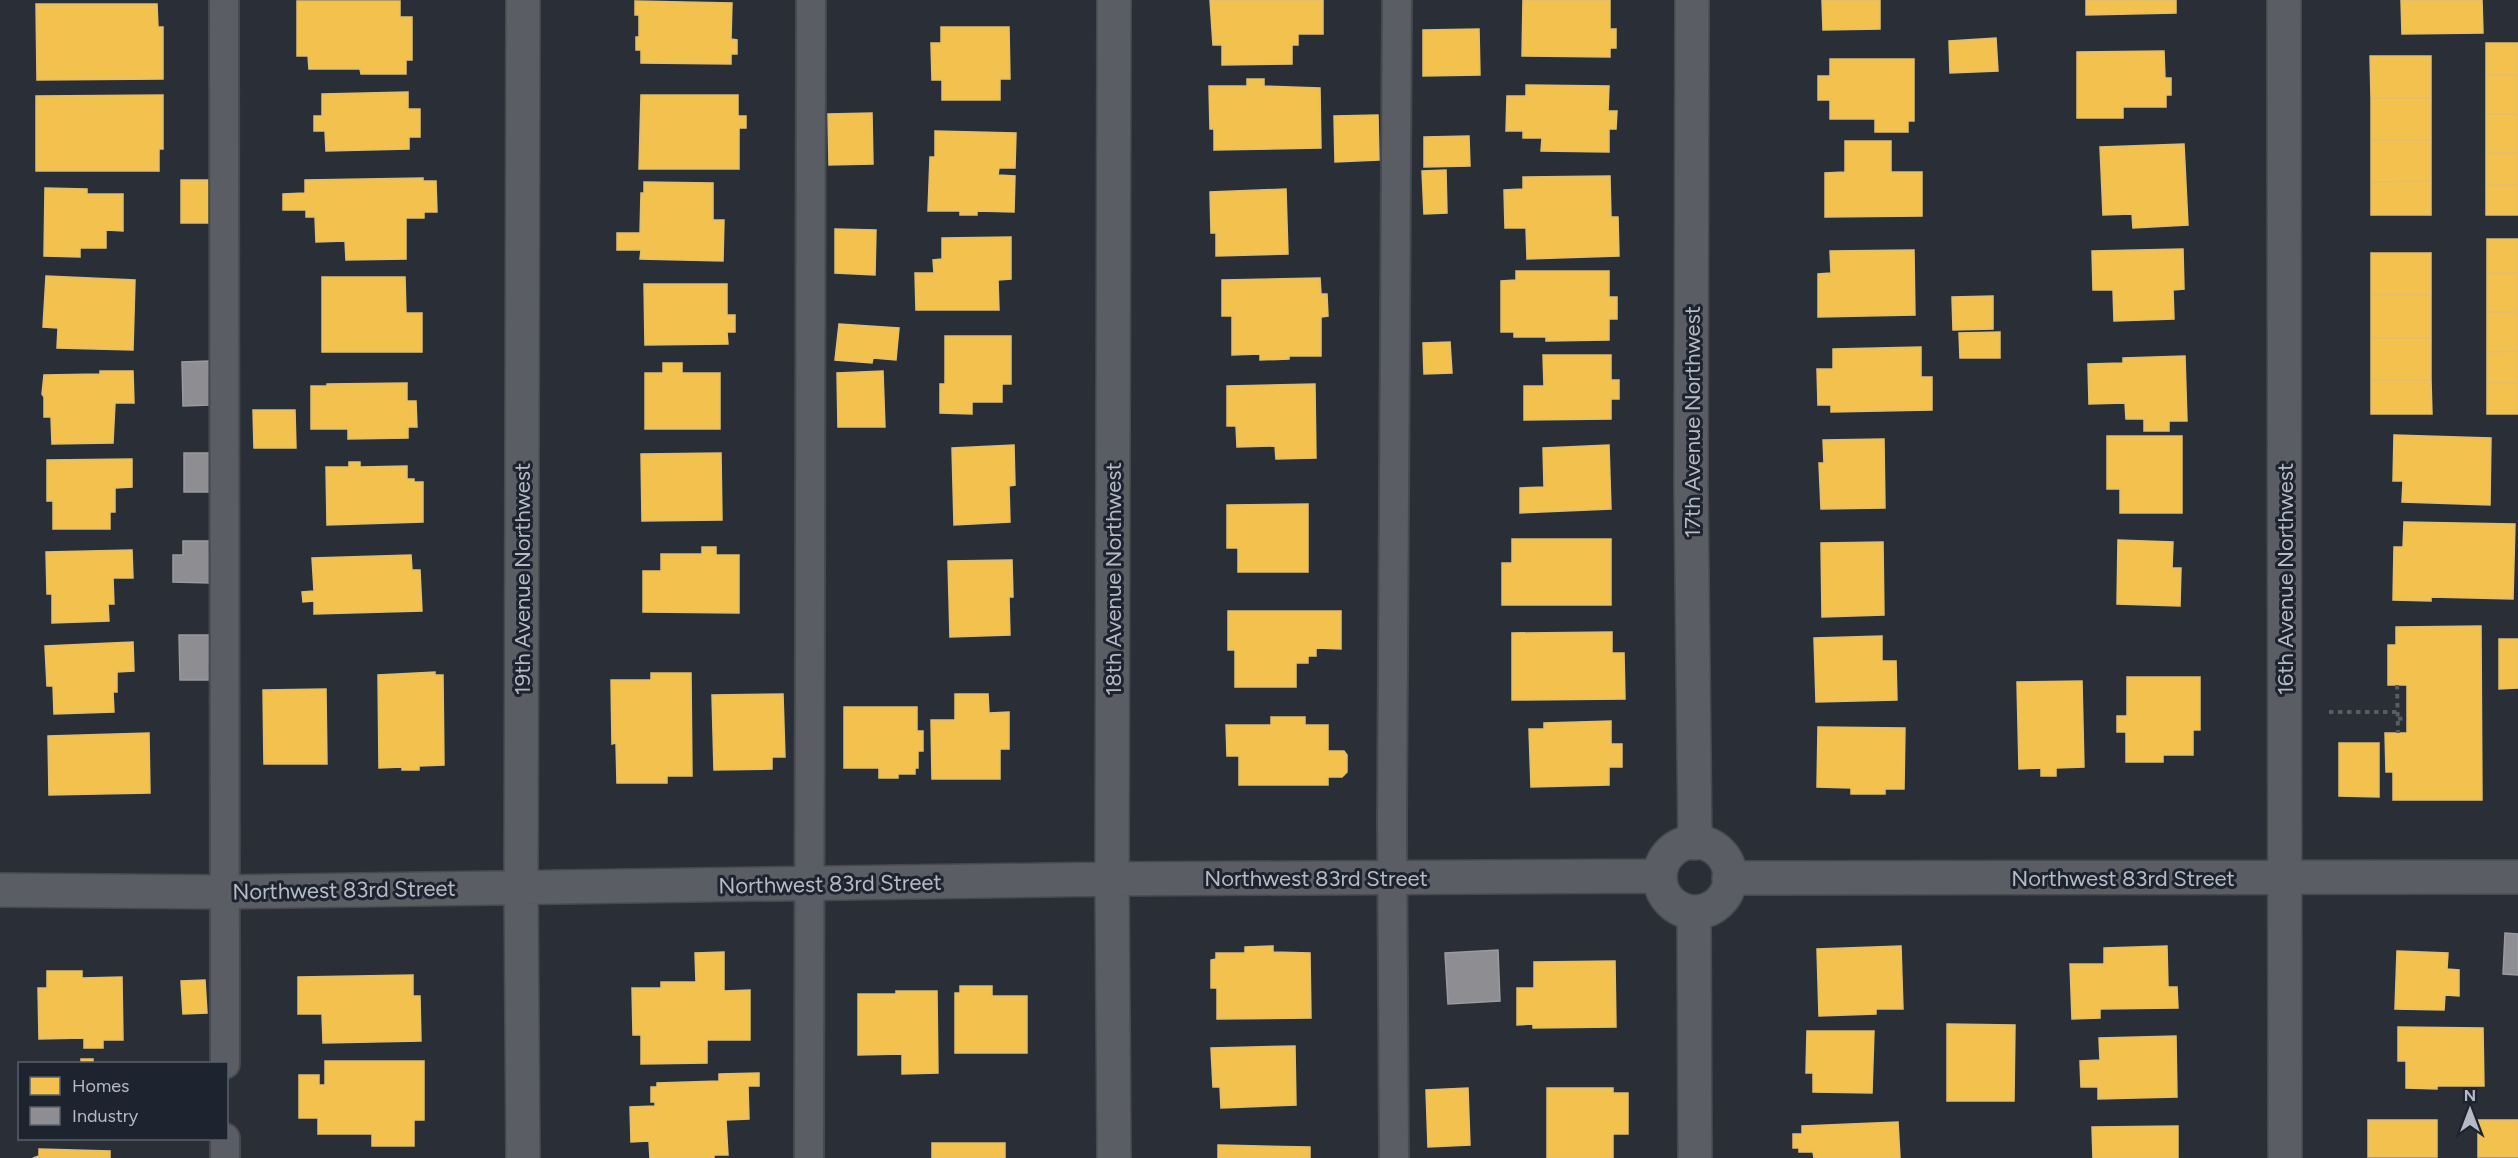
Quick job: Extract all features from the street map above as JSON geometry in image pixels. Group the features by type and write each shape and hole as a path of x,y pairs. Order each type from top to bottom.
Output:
{"street":[{"name":"19th Avenue Northwest","path":"523,0 521,887 523,1158"},
{"name":"18th Avenue Northwest","path":"1114,0 1112,879 1114,1158"},
{"name":"17th Avenue Northwest","path":"1692,0 1691,488 1695,843"},
{"name":"16th Avenue Northwest","path":"2284,0 2285,1158"},
{"path":"1695,843 1712,847 1721,854 1727,864 1729,878 1724,897 1716,906 1694,912 1672,905 1665,896 1660,876 1663,862 1670,853 1679,846 1695,843"},
{"name":"Northwest 83rd Street","path":"0,890 224,892 1112,879 1660,876"},
{"name":"Northwest 83rd Street","path":"1729,878 2518,877"},
{"path":"1694,912 1695,1158"}],"lane":[{"path":"224,0 225,1062"},
{"path":"809,1158 811,0"},
{"path":"1394,1158 1392,878 1398,0"},
{"path":"225,1140 225,1158"}],"path":[{"path":"2397,685 2398,734"},
{"path":"2329,712 2398,712"},
{"path":"2398,719 2407,718"}],"building: Homes":[{"path":"1210,0 1323,0 1323,34 1298,34 1298,45 1292,45 1292,64 1222,65 1222,45 1213,45"},
{"path":"1523,0 1610,0 1610,29 1616,29 1616,48 1610,48 1610,57 1522,56"},
{"path":"1822,0 1880,0 1880,29 1823,30"},
{"path":"2086,0 2176,0 2176,13 2086,15"},
{"path":"2401,0 2482,0 2483,33 2402,34"},
{"path":"297,1 400,1 400,17 412,17 412,60 406,60 406,74 361,74 360,69 309,69 308,56 297,56"},
{"path":"635,1 732,3 731,39 737,40 737,54 731,54 731,64 641,63 641,50 636,50 636,37 639,37 639,15 635,15"},
{"path":"36,4 157,4 158,27 163,27 163,79 37,80"},
{"path":"941,27 1009,27 1010,79 1000,79 1000,100 942,100 942,80 932,80 931,43 941,43"},
{"path":"1479,29 1480,75 1423,76 1423,30"},
{"path":"1996,38 1998,71 1950,73 1949,41"},
{"path":"2486,43 2518,43 2518,75 2486,75"},
{"path":"2164,51 2165,78 2171,78 2171,95 2166,95 2166,107 2123,107 2123,118 2077,118 2077,52"},
{"path":"2370,56 2431,56 2431,98 2371,98"},
{"path":"1830,59 1914,59 1914,121 1908,121 1908,132 1875,132 1875,119 1830,119 1830,100 1818,100 1818,76 1830,76"},
{"path":"2486,75 2518,75 2518,114 2486,114"},
{"path":"1247,79 1264,79 1264,86 1320,88 1321,148 1214,150 1214,129 1210,129 1209,86 1247,86"},
{"path":"1526,85 1609,86 1608,111 1617,111 1616,129 1609,129 1609,152 1541,151 1542,138 1523,138 1523,131 1506,131 1507,96 1526,96"},
{"path":"408,92 408,109 420,109 420,137 409,137 409,149 326,151 325,131 314,131 314,116 322,116 322,94"},
{"path":"163,95 163,149 159,149 159,171 36,171 36,96"},
{"path":"641,95 738,95 738,116 746,116 746,128 739,128 739,169 639,169"},
{"path":"2371,98 2431,98 2431,140 2371,140"},
{"path":"872,113 873,164 829,165 828,114"},
{"path":"2486,114 2518,114 2518,153 2486,153"},
{"path":"1378,115 1379,160 1335,162 1334,116"},
{"path":"935,131 1016,133 1015,168 999,168 998,175 1015,176 1014,212 977,211 977,215 960,215 960,211 928,211 930,157 935,157"},
{"path":"1469,136 1470,166 1424,167 1424,137"},
{"path":"2371,140 2431,140 2431,181 2371,182"},
{"path":"1845,141 1891,141 1891,172 1922,172 1922,216 1825,217 1825,173 1845,172"},
{"path":"2184,144 2188,225 2133,228 2132,214 2103,215 2100,147"},
{"path":"2486,153 2518,153 2518,185 2486,185"},
{"path":"1446,170 1447,213 1424,214 1422,171"},
{"path":"1610,176 1611,217 1618,217 1619,256 1527,259 1526,228 1505,228 1504,190 1523,189 1523,177"},
{"path":"423,178 423,181 436,181 437,212 424,212 424,218 406,218 406,259 346,260 345,241 316,242 315,217 306,217 306,210 283,210 283,194 305,193 305,180"},
{"path":"181,180 211,180 210,223 181,223"},
{"path":"2431,181 2431,215 2371,215 2371,182"},
{"path":"644,182 713,183 713,220 724,220 723,261 640,259 641,250 617,250 617,233 640,233 641,193 644,193"},
{"path":"2486,185 2518,185 2518,215 2486,215"},
{"path":"45,188 87,189 87,194 123,194 123,231 106,230 106,248 80,248 80,257 44,256"},
{"path":"1286,189 1288,254 1216,256 1216,233 1211,233 1210,192"},
{"path":"835,229 876,230 875,275 835,273"},
{"path":"1011,237 1011,279 998,280 999,310 916,310 915,273 934,273 933,260 942,259 942,238"},
{"path":"2487,239 2518,239 2518,273 2487,273"},
{"path":"2183,249 2184,289 2173,290 2174,319 2114,321 2113,290 2093,290 2092,251"},
{"path":"1914,250 1915,315 1818,317 1818,274 1831,273 1830,251"},
{"path":"2371,253 2431,253 2431,295 2371,295"},
{"path":"1516,271 1609,271 1609,297 1617,297 1617,319 1609,319 1609,340 1546,341 1546,337 1514,337 1514,332 1501,332 1501,281 1516,280"},
{"path":"2487,273 2518,273 2518,312 2487,312"},
{"path":"46,276 135,280 133,350 57,348 58,328 43,327"},
{"path":"322,277 405,277 406,313 422,313 422,352 322,352"},
{"path":"1320,278 1321,294 1327,294 1328,316 1321,317 1321,356 1289,356 1289,359 1260,360 1260,354 1232,355 1232,316 1222,316 1222,280"},
{"path":"644,284 727,284 727,315 735,315 735,332 727,332 728,344 645,345"},
{"path":"2371,295 2431,295 2431,338 2371,338"},
{"path":"1993,296 1993,329 1953,330 1952,297"},
{"path":"2487,312 2518,312 2518,351 2487,352"},
{"path":"839,324 899,328 896,360 873,358 872,363 835,360"},
{"path":"2000,332 2000,358 1960,358 1959,333"},
{"path":"945,336 1011,336 1011,384 1002,384 1002,402 972,402 972,414 940,413 940,384 945,384"},
{"path":"2371,338 2431,338 2431,380 2371,380"},
{"path":"1450,342 1452,373 1424,374 1423,343"},
{"path":"1921,347 1921,377 1932,377 1932,410 1831,412 1831,405 1818,405 1817,369 1833,369 1833,349"},
{"path":"2518,351 2518,383 2487,383 2487,352"},
{"path":"1543,355 1611,355 1611,380 1619,380 1619,399 1611,399 1611,419 1524,420 1524,386 1544,386"},
{"path":"2185,356 2187,421 2169,421 2169,431 2144,431 2144,419 2126,419 2125,403 2089,404 2088,364 2123,363 2123,358"},
{"path":"663,363 682,363 682,373 720,373 720,429 645,429 645,373 663,373"},
{"path":"100,371 133,371 134,403 115,403 113,443 52,444 51,417 44,417 42,394 44,375 100,374"},
{"path":"883,371 885,427 838,427 837,373"},
{"path":"2371,380 2431,380 2432,414 2371,414"},
{"path":"407,383 407,401 416,401 417,427 408,427 408,438 348,439 348,429 311,429 311,386"},
{"path":"2487,383 2518,383 2518,414 2487,414"},
{"path":"1315,384 1316,458 1276,459 1275,446 1237,447 1236,426 1227,426 1227,386"},
{"path":"253,410 295,410 296,448 254,448"},
{"path":"2394,435 2491,438 2490,505 2402,502 2403,481 2393,481"},
{"path":"2107,436 2182,436 2182,513 2120,513 2120,489 2107,489"},
{"path":"1884,439 1885,508 1821,509 1819,463 1824,463 1823,440"},
{"path":"1014,445 1015,485 1009,486 1010,522 954,525 952,448"},
{"path":"1609,445 1611,509 1520,513 1520,488 1544,487 1543,448"},
{"path":"721,453 722,520 642,521 641,454"},
{"path":"132,459 132,487 115,488 115,512 110,512 110,529 53,529 53,501 47,501 47,460"},
{"path":"349,462 360,462 360,467 407,466 407,479 423,482 423,522 327,525 326,467 349,467"},
{"path":"1308,504 1308,572 1238,572 1238,548 1227,548 1227,505"},
{"path":"2404,522 2515,524 2513,599 2431,597 2431,601 2393,600 2394,547 2403,547"},
{"path":"1512,539 1611,539 1611,605 1502,605 1502,563 1512,563"},
{"path":"2118,540 2173,542 2172,568 2181,568 2180,606 2117,604"},
{"path":"1883,542 1884,615 1822,617 1821,543"},
{"path":"702,547 716,547 716,555 739,555 739,613 643,612 643,571 661,571 661,554 702,554"},
{"path":"132,550 133,578 113,578 114,604 108,604 109,621 52,623 52,594 47,594 46,552"},
{"path":"411,555 412,570 420,570 422,611 314,614 314,601 303,602 302,592 314,591 312,558"},
{"path":"1012,560 1013,597 1009,597 1010,635 950,637 948,561"},
{"path":"1228,611 1341,611 1341,649 1316,648 1316,656 1308,656 1308,663 1296,663 1296,687 1235,687 1235,650 1228,650"},
{"path":"2481,626 2482,800 2393,800 2393,772 2386,772 2385,733 2407,733 2407,685 2388,685 2388,645 2396,645 2396,627"},
{"path":"1612,632 1612,653 1624,653 1625,699 1512,700 1512,633"},
{"path":"1882,636 1882,661 1896,661 1897,700 1816,702 1814,638"},
{"path":"2499,639 2518,639 2518,688 2499,689"},
{"path":"133,642 134,671 117,672 117,692 113,692 114,712 54,714 53,686 47,686 45,646"},
{"path":"435,672 435,675 443,675 444,765 419,766 419,770 402,770 402,767 379,768 378,675"},
{"path":"651,673 691,673 692,776 667,776 667,783 617,783 616,743 612,744 611,680 651,680"},
{"path":"2127,677 2200,677 2200,730 2193,730 2193,755 2163,755 2163,762 2126,762 2126,732 2117,732 2117,716 2127,716"},
{"path":"2082,681 2084,767 2056,768 2056,776 2041,776 2041,768 2019,769 2017,682"},
{"path":"326,689 327,764 264,764 263,690"},
{"path":"783,694 785,757 772,757 772,769 714,770 712,695"},
{"path":"955,694 988,694 989,713 1009,712 1009,749 1000,749 1000,779 932,779 931,720 955,720"},
{"path":"844,707 917,707 917,731 923,731 923,751 918,751 918,768 915,768 915,774 898,774 898,778 879,778 879,768 844,768"},
{"path":"1271,717 1305,717 1305,725 1328,725 1328,751 1344,751 1347,755 1347,772 1342,777 1328,777 1328,785 1239,785 1239,756 1227,756 1226,725 1271,725"},
{"path":"1611,721 1611,744 1622,744 1622,767 1609,767 1609,785 1531,787 1529,729 1544,729 1544,723"},
{"path":"1818,727 1905,728 1904,789 1885,789 1885,794 1851,794 1851,788 1817,787"},
{"path":"149,733 150,793 49,795 48,736"},
{"path":"2339,743 2379,743 2379,797 2339,796"},
{"path":"1273,946 1273,952 1310,953 1311,1018 1217,1019 1217,988 1211,988 1211,960 1216,959 1216,953 1245,953 1245,947"},
{"path":"1901,946 1903,1009 1876,1009 1876,1014 1819,1016 1817,949"},
{"path":"2167,946 2168,987 2177,987 2178,1008 2100,1009 2100,1018 2072,1019 2070,964 2104,964 2104,948"},
{"path":"2397,951 2448,953 2447,969 2459,970 2459,996 2445,995 2444,1010 2395,1009"},
{"path":"724,952 724,991 750,990 750,1040 707,1040 707,1063 641,1064 641,1035 633,1035 632,988 661,988 661,982 696,982 695,953"},
{"path":"1615,961 1616,1027 1533,1028 1533,1024 1517,1025 1517,988 1534,988 1534,962"},
{"path":"47,971 82,971 82,978 122,977 123,1040 103,1040 103,1048 84,1048 84,1038 39,1039 38,988 47,988"},
{"path":"413,975 413,996 420,996 421,1041 323,1043 322,1014 298,1014 298,977"},
{"path":"205,980 207,1013 183,1014 181,981"},
{"path":"960,986 992,986 992,996 1027,996 1027,1053 955,1053 955,993 960,993"},
{"path":"896,991 937,991 938,1073 902,1074 902,1054 858,1055 858,994 896,994"},
{"path":"1947,1024 2015,1025 2014,1101 1947,1101"},
{"path":"2398,1027 2483,1028 2484,1086 2406,1088 2406,1061 2398,1061"},
{"path":"1807,1031 1874,1031 1872,1093 1813,1092 1813,1073 1806,1073"},
{"path":"2176,1036 2177,1097 2098,1099 2098,1087 2081,1087 2080,1061 2100,1060 2099,1038"},
{"path":"1295,1046 1296,1105 1221,1108 1220,1087 1213,1087 1211,1048"},
{"path":"81,1059 93,1059 93,1062 81,1062"},
{"path":"325,1061 424,1061 424,1120 414,1120 414,1146 372,1146 372,1134 318,1134 318,1118 299,1118 299,1075 319,1075 319,1085 325,1085"},
{"path":"759,1073 759,1086 748,1086 749,1119 726,1120 728,1155 714,1155 714,1158 650,1158 649,1141 631,1142 630,1107 655,1106 655,1102 651,1102 651,1087 657,1087 657,1083 719,1081 719,1074"},
{"path":"1468,1088 1470,1145 1428,1147 1426,1090"},
{"path":"1547,1088 1613,1088 1613,1093 1628,1093 1628,1134 1613,1134 1613,1158 1547,1158"},
{"path":"2368,1120 2437,1120 2437,1157 2368,1157"},
{"path":"2478,1120 2518,1120 2518,1157 2478,1157"},
{"path":"1898,1122 1900,1158 1814,1158 1813,1152 1799,1152 1799,1148 1793,1148 1793,1134 1802,1134 1802,1126"},
{"path":"2178,1126 2178,1158 2093,1158 2092,1127"},
{"path":"932,1143 1005,1143 1005,1158 932,1158"},
{"path":"1218,1145 1310,1147 1310,1158 1218,1158"},
{"path":"39,1149 110,1151 110,1158 33,1158 39,1156"}],"building: Industry":[{"path":"209,361 210,405 183,406 182,362"},
{"path":"184,453 209,453 210,492 184,492"},
{"path":"183,541 210,541 210,583 173,582 173,555 183,555"},
{"path":"179,635 209,635 210,680 180,680"},
{"path":"2505,933 2518,934 2518,975 2503,974"},
{"path":"1498,950 1500,1001 1448,1004 1445,953"}]}
